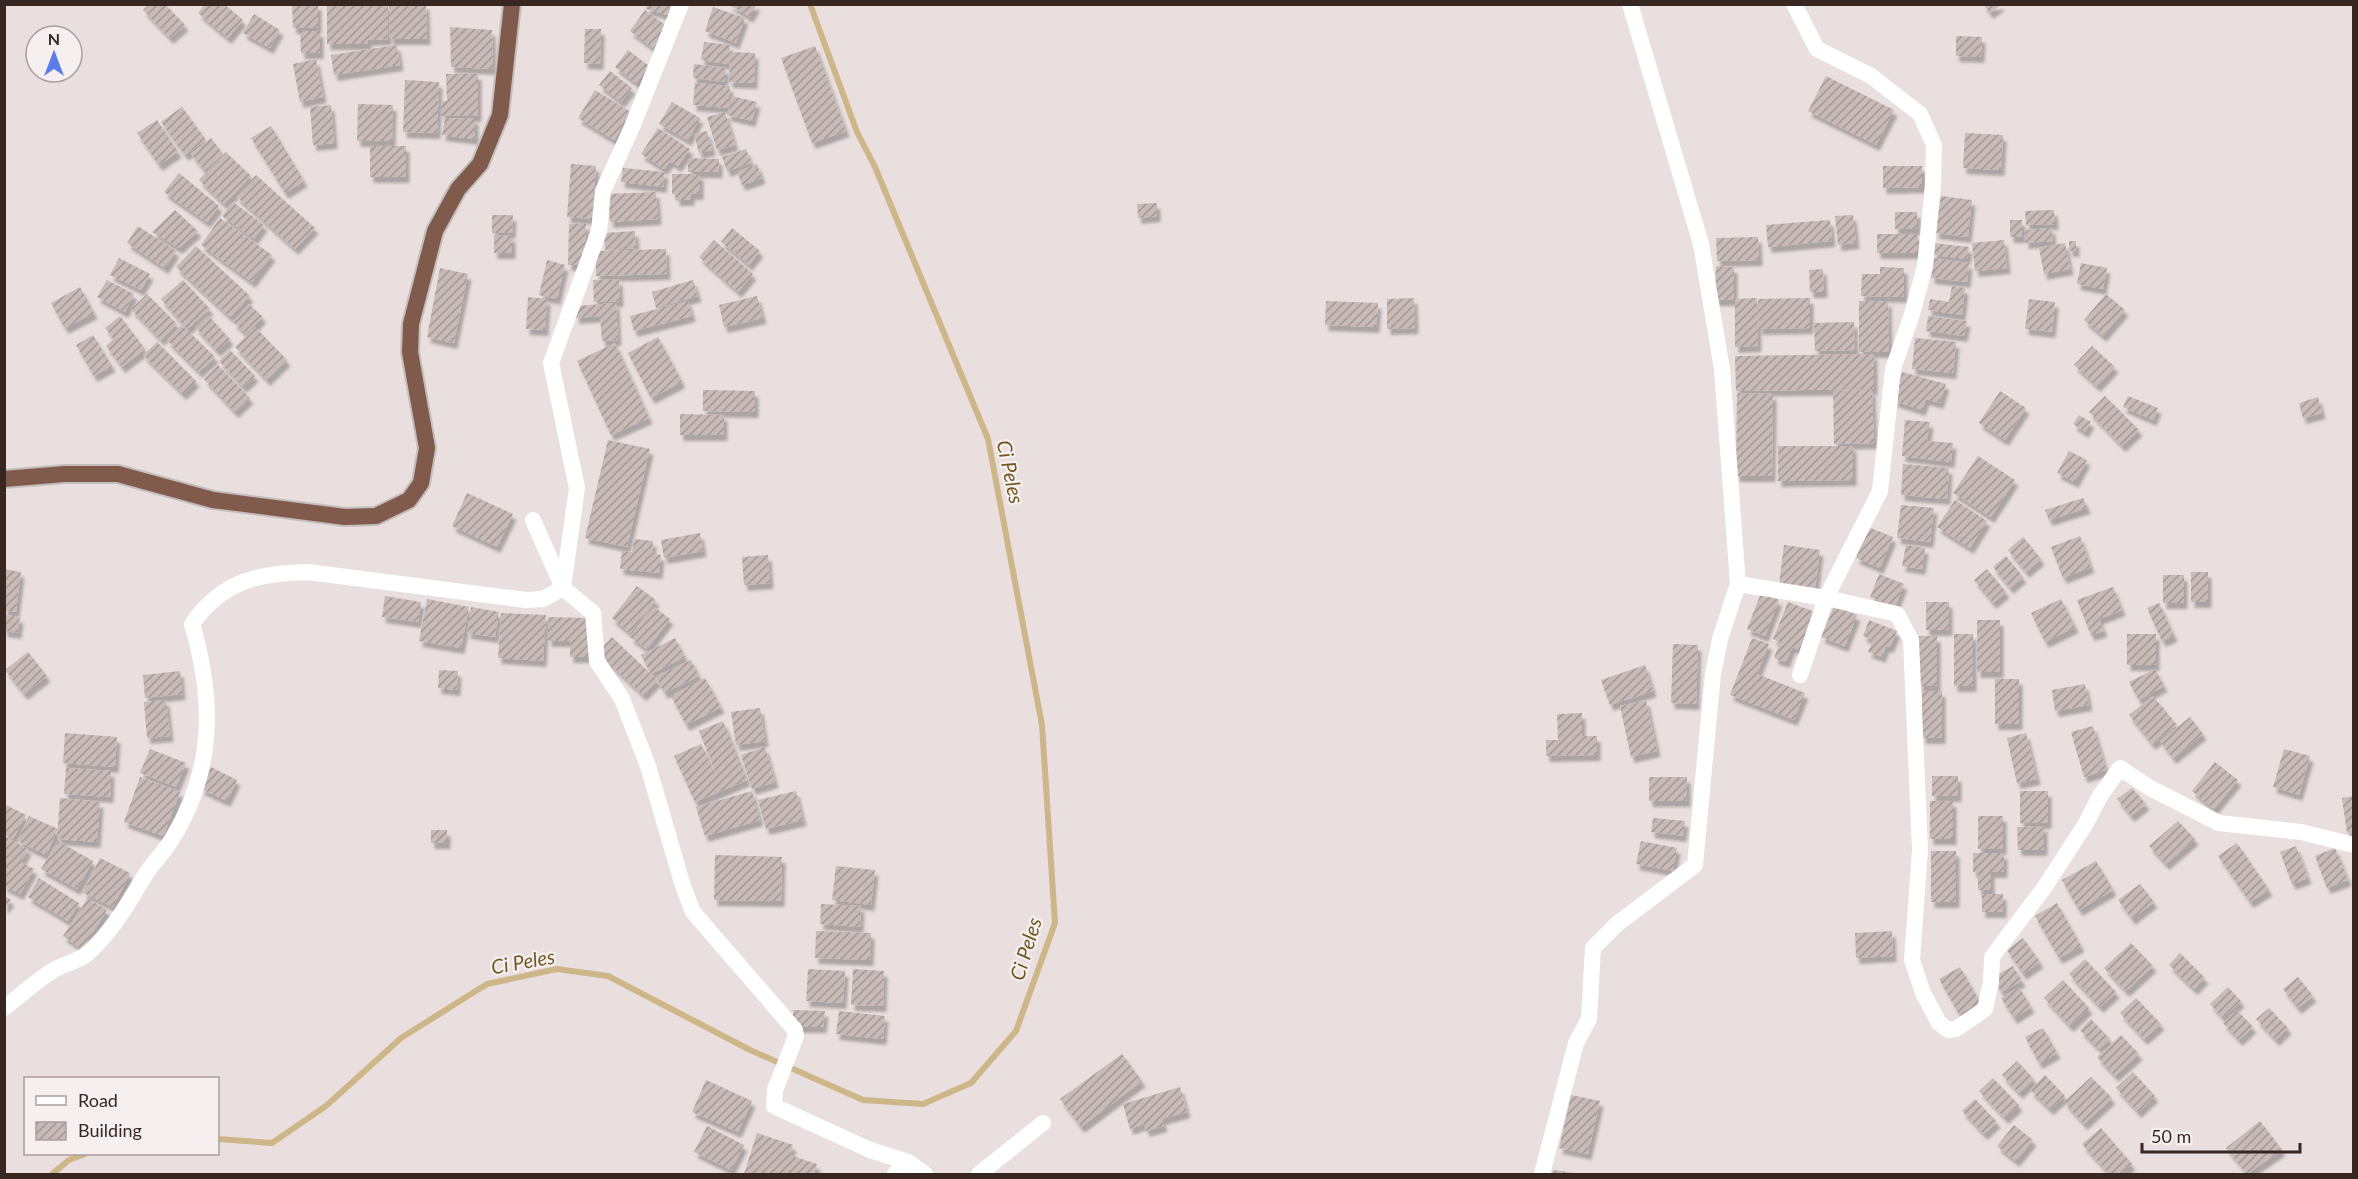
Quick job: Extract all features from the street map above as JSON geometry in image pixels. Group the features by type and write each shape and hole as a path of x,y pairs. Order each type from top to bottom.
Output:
{"highway":[{"path":"5,479 65,474 118,474 213,500 322,515 376,516 409,500 421,483 427,448 410,352 411,324 435,231 458,189 480,164 500,115 512,4"}],"street":[{"path":"563,588 577,488 551,363 599,231 603,191 632,128 681,4"},
{"path":"1542,1174 1576,1044 1589,1019 1593,948 1617,924 1695,865 1713,675 1720,639 1738,584 1722,369 1701,244 1630,4"},
{"path":"1794,4 1817,49 1871,76 1920,114 1934,145 1933,185 1925,266 1912,314 1893,369 1880,490 1826,598 1800,675"},
{"path":"533,520 563,588 593,613 597,661 622,699 648,766 683,886 693,912 793,1026 796,1036 775,1090 773,1100 776,1107 870,1150 908,1162 925,1174"},
{"path":"4,1008 52,970 86,956 108,934 185,816 206,753 207,694 204,664 192,624 205,605 227,589 249,579 276,573 308,572 526,600 543,599 563,588"},
{"path":"1738,584 1826,598 1897,614 1911,640 1920,850 1912,960 1923,993 1939,1023 1948,1030 1956,1029 1985,1009 1993,968 1992,957 2044,888 2085,825 2100,796 2120,768 2150,788 2219,823 2301,832 2354,845"},
{"path":"979,1174 1043,1123"},
{"path":"895,1174 908,1162"}],"building":[{"path":"149,4 165,4 185,25 170,38 143,10"},
{"path":"205,4 224,4 243,20 228,38 198,13"},
{"path":"292,4 318,4 318,28 293,28"},
{"path":"327,4 388,4 388,39 368,40 368,44 327,44"},
{"path":"389,4 426,4 427,39 390,39"},
{"path":"647,4 671,4 668,15 646,9"},
{"path":"728,4 757,4 750,17"},
{"path":"1983,4 2002,4 1990,13"},
{"path":"713,7 745,18 736,43 705,31"},
{"path":"645,10 668,27 653,48 630,31"},
{"path":"254,14 280,30 270,48 243,33"},
{"path":"450,27 492,30 493,69 451,67"},
{"path":"585,29 601,29 600,64 584,63"},
{"path":"300,31 320,31 320,53 301,53"},
{"path":"1956,36 1982,37 1981,57 1956,56"},
{"path":"704,42 730,45 728,64 701,60"},
{"path":"397,45 400,65 334,75 331,55"},
{"path":"815,46 846,131 812,143 781,58"},
{"path":"628,50 649,66 636,83 615,67"},
{"path":"730,52 755,53 754,83 729,82"},
{"path":"316,59 323,97 300,102 293,64"},
{"path":"694,64 726,68 724,82 693,78"},
{"path":"610,71 632,88 621,102 599,85"},
{"path":"446,74 478,74 478,116 441,116 441,101 447,101"},
{"path":"1826,76 1894,110 1876,145 1808,111"},
{"path":"405,80 439,82 437,133 403,132"},
{"path":"695,83 730,86 728,108 693,105"},
{"path":"595,90 631,112 614,140 578,118"},
{"path":"732,96 757,102 752,121 727,115"},
{"path":"672,102 700,118 688,140 659,124"},
{"path":"358,104 393,105 392,141 357,141"},
{"path":"331,105 334,143 313,145 310,107"},
{"path":"182,107 206,140 185,155 161,122"},
{"path":"725,112 735,145 717,150 707,117"},
{"path":"475,118 475,139 442,135 445,119"},
{"path":"157,120 178,152 159,165 137,133"},
{"path":"271,126 304,181 285,193 251,138"},
{"path":"658,128 690,149 678,166 670,161 664,169 641,154"},
{"path":"707,131 712,150 699,153 694,134"},
{"path":"1965,133 2003,135 2001,170 1963,168"},
{"path":"211,138 223,154 204,170 191,154"},
{"path":"370,146 406,146 406,177 370,177"},
{"path":"746,149 751,163 727,171 722,157"},
{"path":"226,152 251,176 224,204 199,180"},
{"path":"688,158 719,159 719,172 688,172"},
{"path":"571,164 596,166 592,219 567,217"},
{"path":"757,164 762,178 742,185 737,172"},
{"path":"1883,166 1922,166 1922,187 1883,188"},
{"path":"623,168 665,172 663,187 621,182"},
{"path":"179,173 219,206 207,222 164,192"},
{"path":"672,174 700,174 700,194 691,194 691,200 676,200 676,194 672,194"},
{"path":"256,175 315,228 295,249 236,196"},
{"path":"656,192 658,219 610,222 608,194"},
{"path":"1941,196 1972,200 1968,237 1935,233"},
{"path":"233,202 264,225 254,239 222,216"},
{"path":"1157,203 1157,216 1138,218 1137,204"},
{"path":"175,210 198,231 179,248 152,232"},
{"path":"2054,210 2055,224 2026,225 2025,211"},
{"path":"1895,212 1917,212 1917,229 1895,229"},
{"path":"492,215 513,215 512,233 492,233"},
{"path":"1853,215 1856,243 1838,245 1835,216"},
{"path":"220,218 272,255 252,282 201,245"},
{"path":"1830,220 1832,241 1768,247 1766,225"},
{"path":"2010,220 2022,220 2022,237 2010,237"},
{"path":"569,224 586,224 585,265 568,265"},
{"path":"138,226 176,251 165,268 127,243"},
{"path":"732,228 760,251 749,265 721,242"},
{"path":"2052,228 2053,241 2025,243 2025,230"},
{"path":"635,231 636,248 605,250 604,233"},
{"path":"1877,234 1918,234 1918,253 1877,253"},
{"path":"494,235 512,236 512,253 494,253"},
{"path":"1758,237 1759,260 1717,261 1716,238"},
{"path":"714,240 753,274 738,292 699,257"},
{"path":"2004,240 2007,268 1975,271 1972,243"},
{"path":"2069,241 2076,241 2076,251 2069,251"},
{"path":"1934,243 1969,247 1967,259 1933,255"},
{"path":"2065,243 2070,269 2044,274 2039,248"},
{"path":"196,246 250,296 230,317 176,267"},
{"path":"666,249 667,274 596,276 596,251"},
{"path":"119,258 150,274 141,290 110,275"},
{"path":"1934,258 1969,263 1967,282 1931,278"},
{"path":"547,260 565,265 557,299 539,295"},
{"path":"2081,263 2107,268 2103,289 2077,284"},
{"path":"1716,266 1734,267 1734,300 1715,300"},
{"path":"1880,267 1904,268 1904,297 1861,296 1862,274 1880,274"},
{"path":"440,268 468,274 454,343 427,337"},
{"path":"1823,269 1824,292 1810,292 1809,270"},
{"path":"619,279 620,301 594,302 593,280"},
{"path":"107,280 134,294 125,312 97,297"},
{"path":"183,280 210,309 187,329 161,299"},
{"path":"693,280 698,296 656,308 652,292"},
{"path":"1952,286 1965,288 1962,315 1928,310 1930,299 1949,302"},
{"path":"80,287 94,313 65,328 51,303"},
{"path":"147,294 177,324 161,340 131,309"},
{"path":"2106,294 2125,310 2103,336 2084,320"},
{"path":"757,296 763,318 724,327 719,305"},
{"path":"528,297 547,299 545,330 526,329"},
{"path":"1414,298 1415,328 1387,329 1387,299"},
{"path":"1757,298 1758,346 1735,347 1735,299"},
{"path":"1810,298 1810,328 1759,329 1758,299"},
{"path":"2029,299 2055,302 2052,332 2025,329"},
{"path":"688,301 692,316 634,331 630,316"},
{"path":"1326,301 1378,303 1376,327 1325,325"},
{"path":"1859,301 1888,301 1889,352 1859,352"},
{"path":"616,303 618,340 602,341 600,316 576,318 575,306"},
{"path":"249,304 263,317 246,334 233,322"},
{"path":"208,315 230,339 217,351 195,327"},
{"path":"120,316 145,349 122,367 106,346 114,339 105,328"},
{"path":"1928,316 1967,321 1964,336 1926,331"},
{"path":"1854,322 1855,350 1815,351 1814,323"},
{"path":"182,325 215,357 199,372 167,340"},
{"path":"255,327 287,360 267,380 235,347"},
{"path":"93,335 112,366 94,376 76,345"},
{"path":"658,337 682,382 651,398 628,353"},
{"path":"1915,338 1956,342 1953,373 1912,369"},
{"path":"157,342 196,381 183,394 143,355"},
{"path":"615,343 649,418 611,435 577,361"},
{"path":"2092,346 2115,367 2097,386 2074,365"},
{"path":"230,350 255,376 243,387 219,361"},
{"path":"1874,354 1874,389 1736,391 1735,356"},
{"path":"218,365 250,398 235,412 204,379"},
{"path":"1902,372 1946,384 1940,403 1926,399 1922,410 1894,401"},
{"path":"703,390 755,391 755,412 703,411"},
{"path":"1872,390 1874,443 1834,444 1833,391"},
{"path":"2000,391 2026,408 2005,440 1979,423"},
{"path":"1737,393 1773,394 1772,476 1736,476"},
{"path":"2105,396 2139,430 2122,446 2089,412"},
{"path":"2128,396 2158,408 2153,420 2123,407"},
{"path":"2318,397 2322,413 2303,418 2299,403"},
{"path":"680,414 724,415 724,435 680,435"},
{"path":"2079,415 2091,422 2085,432 2073,424"},
{"path":"1905,420 1930,422 1927,441 1953,443 1951,462 1902,456"},
{"path":"608,440 650,449 627,547 585,538"},
{"path":"1778,446 1853,446 1853,480 1778,481"},
{"path":"2069,451 2087,460 2075,482 2057,473"},
{"path":"1978,456 2015,480 1991,517 1953,493"},
{"path":"1903,464 1949,468 1947,499 1901,495"},
{"path":"467,493 513,514 497,547 452,526"},
{"path":"2083,498 2087,508 2049,520 2045,510"},
{"path":"1955,500 1987,521 1970,548 1937,527"},
{"path":"1901,505 1934,508 1930,542 1897,538"},
{"path":"1868,527 1893,537 1880,568 1856,558"},
{"path":"700,533 703,551 664,558 661,540"},
{"path":"2080,536 2091,567 2063,578 2051,547"},
{"path":"2023,537 2041,559 2026,572 2008,550"},
{"path":"634,539 653,541 652,554 661,555 659,573 620,569 622,551 632,552"},
{"path":"1784,545 1820,550 1815,590 1779,585"},
{"path":"1906,545 1925,548 1922,569 1902,566"},
{"path":"768,555 770,583 744,585 742,557"},
{"path":"2006,556 2023,577 2010,588 1993,567"},
{"path":"4,569 21,572 16,612 4,611"},
{"path":"1987,569 2006,592 1993,603 1974,580"},
{"path":"2191,572 2208,572 2208,602 2191,602"},
{"path":"1879,574 1904,584 1895,607 1870,597"},
{"path":"2163,575 2184,575 2184,603 2163,603"},
{"path":"637,586 656,600 630,633 612,618"},
{"path":"2113,587 2122,610 2099,619 2104,631 2091,635 2077,600"},
{"path":"1761,593 1779,600 1765,636 1747,629"},
{"path":"385,596 421,602 418,622 382,617"},
{"path":"427,599 469,607 461,648 419,641"},
{"path":"2061,599 2075,627 2045,642 2031,613"},
{"path":"1788,602 1815,612 1800,650 1792,647 1786,662 1774,658 1780,642 1773,639"},
{"path":"1926,602 1949,602 1949,630 1926,630"},
{"path":"2159,603 2174,636 2162,641 2147,608"},
{"path":"653,606 670,619 647,649 630,637"},
{"path":"1834,606 1857,615 1845,646 1821,637"},
{"path":"471,607 499,612 495,637 467,633"},
{"path":"501,613 546,615 543,661 498,658"},
{"path":"4,615 20,617 18,633 4,631"},
{"path":"548,617 591,618 590,657 570,657 570,641 548,641"},
{"path":"1869,620 1897,631 1890,647 1886,646 1882,657 1868,652 1873,640 1863,636"},
{"path":"1977,620 2000,620 2000,672 1977,672"},
{"path":"1954,634 1973,634 1973,686 1954,686"},
{"path":"2127,634 2156,634 2156,665 2127,665"},
{"path":"1919,636 1937,636 1937,686 1919,686"},
{"path":"612,637 658,680 643,695 597,652"},
{"path":"675,638 685,657 651,674 641,655"},
{"path":"1752,638 1769,644 1757,674 1805,693 1794,720 1730,695"},
{"path":"1673,644 1698,645 1696,704 1671,703"},
{"path":"28,652 47,676 24,694 5,670"},
{"path":"691,660 699,676 664,693 656,676"},
{"path":"1645,665 1653,691 1610,705 1601,680"},
{"path":"2155,669 2164,686 2139,700 2129,682"},
{"path":"439,670 458,671 457,690 438,688"},
{"path":"180,671 182,694 145,698 143,675"},
{"path":"705,678 721,707 686,725 671,696"},
{"path":"1995,679 2019,679 2019,724 1995,724"},
{"path":"2085,684 2089,705 2055,711 2052,690"},
{"path":"1922,691 1942,691 1942,738 1922,738"},
{"path":"2153,696 2177,725 2152,744 2129,715"},
{"path":"166,700 170,736 147,738 144,702"},
{"path":"1646,700 1657,751 1631,757 1620,706"},
{"path":"760,708 765,741 736,745 731,712"},
{"path":"1582,713 1582,736 1597,736 1597,755 1546,756 1546,740 1558,740 1557,714"},
{"path":"2190,717 2203,734 2173,758 2160,741"},
{"path":"723,721 747,780 695,802 674,756 701,744 718,778 699,731"},
{"path":"2093,726 2106,770 2084,777 2071,732"},
{"path":"65,733 117,737 115,767 63,763"},
{"path":"2026,733 2037,779 2017,783 2007,738"},
{"path":"765,747 775,782 752,789 741,755"},
{"path":"150,749 186,763 176,787 140,773"},
{"path":"2284,749 2310,756 2299,795 2273,787"},
{"path":"2215,762 2238,780 2214,809 2192,791"},
{"path":"211,767 237,780 227,801 201,789"},
{"path":"66,768 111,771 110,797 64,794"},
{"path":"1932,776 1958,776 1958,796 1932,796"},
{"path":"140,777 180,792 163,836 124,822"},
{"path":"1649,777 1687,777 1687,801 1649,801"},
{"path":"2132,788 2146,804 2131,816 2117,799"},
{"path":"752,791 760,820 705,836 696,807"},
{"path":"796,791 803,820 766,829 758,800"},
{"path":"2020,791 2048,791 2048,823 2020,823"},
{"path":"2354,796 2354,832 2347,833 2342,798"},
{"path":"60,798 100,802 97,842 57,839"},
{"path":"1930,801 1953,801 1953,839 1930,839"},
{"path":"4,804 26,815 13,839 4,834"},
{"path":"29,816 58,829 46,855 17,841"},
{"path":"1978,816 2003,816 2003,849 1978,849"},
{"path":"1653,818 1685,821 1683,836 1651,832"},
{"path":"2178,821 2195,839 2166,864 2149,846"},
{"path":"2044,826 2044,850 2018,850 2017,827"},
{"path":"431,830 447,830 447,843 431,843"},
{"path":"4,836 28,849 21,862 34,869 20,894 4,886"},
{"path":"58,841 93,861 77,889 41,869"},
{"path":"1641,841 1677,848 1673,871 1636,864"},
{"path":"2237,843 2269,890 2250,902 2218,856"},
{"path":"2296,846 2308,878 2292,884 2280,852"},
{"path":"2335,848 2348,880 2327,888 2315,856"},
{"path":"1931,851 1956,851 1956,902 1931,902"},
{"path":"1973,853 2004,853 2004,872 1991,872 1991,890 1978,890 1978,872 1973,872"},
{"path":"715,855 782,857 781,901 714,900"},
{"path":"100,858 130,873 113,907 83,893"},
{"path":"2096,861 2113,890 2079,910 2062,880"},
{"path":"836,866 875,870 871,905 832,900"},
{"path":"39,878 79,903 68,921 28,897"},
{"path":"2140,884 2154,902 2132,919 2118,900"},
{"path":"1982,894 2003,894 2003,912 1982,912"},
{"path":"4,895 11,900 4,909"},
{"path":"88,898 107,910 82,949 63,936"},
{"path":"2057,903 2081,946 2059,958 2035,916"},
{"path":"821,904 861,906 860,927 820,924"},
{"path":"816,931 871,933 870,960 815,958"},
{"path":"1892,931 1893,956 1856,958 1855,933"},
{"path":"2023,938 2040,962 2023,974 2007,950"},
{"path":"2131,943 2153,966 2126,991 2104,968"},
{"path":"2180,953 2205,978 2194,989 2169,965"},
{"path":"2085,959 2116,992 2100,1007 2069,974"},
{"path":"2013,966 2022,981 2001,992 1993,977"},
{"path":"1960,967 1980,1002 1959,1014 1939,979"},
{"path":"808,969 845,971 843,1003 806,1001"},
{"path":"853,969 884,971 883,1006 851,1005"},
{"path":"2298,977 2313,996 2298,1008 2283,989"},
{"path":"2063,980 2089,1008 2070,1026 2044,998"},
{"path":"2019,987 2031,1007 2014,1018 2001,998"},
{"path":"2228,987 2241,1001 2223,1018 2210,1004"},
{"path":"2136,998 2161,1024 2144,1039 2120,1013"},
{"path":"2269,1008 2288,1028 2276,1040 2256,1019"},
{"path":"793,1010 825,1011 823,1027 796,1027 793,1023"},
{"path":"2237,1010 2253,1027 2239,1040 2223,1023"},
{"path":"839,1011 885,1016 883,1039 836,1034"},
{"path":"2091,1019 2110,1039 2099,1049 2080,1030"},
{"path":"2043,1028 2057,1053 2039,1063 2025,1037"},
{"path":"2121,1035 2139,1054 2115,1076 2097,1057"},
{"path":"1122,1054 1142,1081 1081,1127 1060,1099"},
{"path":"2017,1061 2034,1079 2019,1093 2002,1075"},
{"path":"2133,1072 2155,1096 2138,1112 2116,1088"},
{"path":"2045,1075 2065,1096 2050,1109 2030,1090"},
{"path":"2091,1077 2112,1098 2084,1124 2064,1102"},
{"path":"1993,1078 2019,1105 2005,1118 1979,1091"},
{"path":"706,1080 752,1101 738,1132 692,1112"},
{"path":"1180,1087 1187,1112 1162,1119 1164,1126 1146,1131 1144,1124 1130,1129 1123,1104"},
{"path":"1571,1095 1600,1101 1588,1154 1559,1148"},
{"path":"1975,1099 1997,1122 1984,1134 1962,1111"},
{"path":"2260,1121 2282,1150 2247,1174 2226,1148"},
{"path":"2014,1125 2033,1140 2016,1161 1997,1146"},
{"path":"707,1126 744,1145 731,1170 694,1152"},
{"path":"2101,1128 2132,1164 2120,1174 2109,1174 2082,1144"},
{"path":"757,1133 793,1145 790,1155 817,1164 814,1174 744,1174"},
{"path":"1553,1170 1574,1173 1574,1174 1552,1174"}],"waterway":[{"name":"Ci Peles","path":"219,1139 272,1143 326,1106 401,1038 487,984 557,969 608,976 750,1050 863,1100 923,1104 971,1083 1016,1031 1055,923 1042,725 988,439 875,167 857,132 810,4"},
{"name":"Ci Peles","path":"52,1174 69,1160 82,1155"}]}
